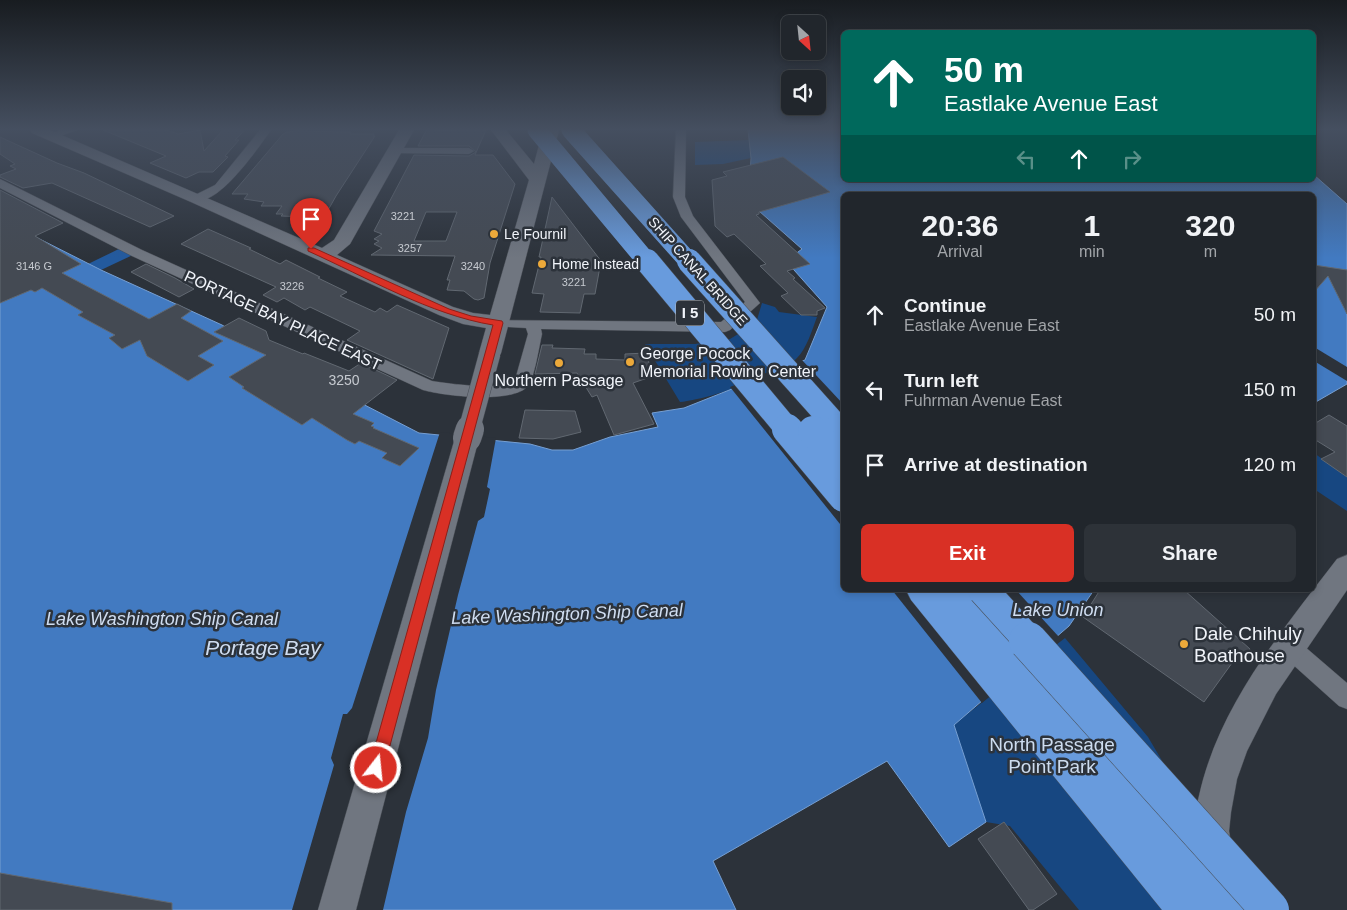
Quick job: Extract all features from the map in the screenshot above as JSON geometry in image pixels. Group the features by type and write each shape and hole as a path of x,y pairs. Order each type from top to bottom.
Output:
{"highway":[{"name":"SHIP CANAL BRIDGE","path":"573,172 841,493"},
{"name":"SHIP CANAL BRIDGE","path":"589,172 841,463"},
{"name":"SHIP CANAL BRIDGE","path":"609,172 841,431"},
{"path":"924,592 1190,910"},
{"path":"952,592 1247,910"},
{"path":"985,592 1247,910"}],"street":[{"path":"137,172 325,255 446,311 470,319 533,325 725,327 753,303 687,217 679,197 680,172"},
{"path":"197,198 219,187 231,172"},
{"path":"325,255 341,244 383,172"},
{"path":"532,172 537,179"},
{"path":"337,910 539,172"},
{"name":"PORTAGE BAY PLACE EAST","path":"0,183 137,253 429,386 450,389 506,390 516,388 522,382 535,334 533,325"},
{"path":"1247,910 1230,888 1219,866 1212,845 1211,826 1215,794 1229,750 1250,711 1289,647 1347,567"},
{"path":"1289,647 1347,698"}],"green space":[{"path":"762,303 775,307 779,312 817,317 801,354 788,365 742,386 706,397 680,402 645,344 695,344 730,339 756,323"},
{"path":"1316,454 1347,477 1347,511 1316,490"},
{"name":"North Passage Point Park","path":"1065,638 1148,737 1212,845 1201,910 1079,910 1010,826 986,822 953,725"}],"shaded area":[{"path":"125,246 137,253 101,270 88,264"}],"water":[{"name":"Portage Bay","path":"750,172 841,172 841,182 1316,182 1316,177 1347,204 1347,384 1316,402 1316,192 841,192 841,592 1093,592 1069,626 954,725 986,822 949,847 887,761 713,861 736,910 0,910 0,219 101,270 222,325 322,383 419,433 530,444 552,450 573,450 610,437 658,427 652,413 684,408 805,360 827,307 786,261 802,249 759,211 749,188"}],"pier":[{"path":"1316,348 1347,367 1347,381 1316,362"},
{"path":"801,359 841,402 841,525 730,387"},
{"path":"440,432 496,438 487,487 490,489 484,517 478,521 458,595 436,690 428,738 406,812 383,910 292,910 334,765 331,758 343,714 347,714 352,708"},
{"path":"894,592 1018,592 1059,637 982,703"}],"building":[{"path":"7,172 83,172 174,216 150,227 52,183 23,188 0,177 0,175"},
{"path":"173,172 198,172 186,178"},
{"path":"250,172 351,172 327,212 331,212 321,226 302,226 308,217 281,216 283,214 276,214 282,206 261,206 264,202 244,199 248,194 232,194"},
{"path":"405,172 506,172 515,184 490,263 484,298 478,300 464,291 447,290 450,280 447,280 455,256 371,255 382,248 374,244 379,241 374,239 382,234 374,231","holes":["426,212 457,212 446,241 414,241"]},
{"path":"723,172 804,172 830,192 759,212 756,215 810,264 787,271 795,278 793,279 825,308 817,311 817,315 801,315 781,296 788,293 760,266 766,264 734,234 727,237 715,226 712,180 727,176"},
{"path":"0,190 63,223 35,236 81,264 62,273 149,319 177,304 191,311 181,318 223,341 198,356 214,365 188,381 147,356 140,340 122,349 109,338 115,335 78,315 83,312 42,288 35,292 31,290 0,303"},
{"path":"552,197 601,261 595,294 584,294 580,313 540,312 544,294 532,293"},
{"path":"208,229 251,248 249,249 280,264 286,260 347,292 340,296 375,312 380,308 387,312 397,305 449,328 433,379 347,340 360,331 310,307 305,310 284,298 277,302 263,295 276,287 181,244"},
{"path":"146,264 194,289 179,297 131,272"},
{"path":"1316,265 1347,270 1347,314 1328,276 1316,290"},
{"path":"239,318 266,331 269,340 303,354 349,371 361,363 397,380 353,414 374,423 371,426 373,428 419,448 400,466 382,458 387,453 359,441 355,444 312,418 302,425 242,388 244,387 229,377 266,355 214,332"},
{"path":"542,345 553,345 552,348 585,349 584,354 596,354 596,359 625,360 625,354 646,353 653,376 633,383 654,424 614,435 597,395 592,397 577,373 535,374"},
{"path":"525,410 575,411 581,432 553,439 519,438"},
{"path":"1329,415 1347,426 1347,477 1321,459 1335,452 1316,440 1316,423"},
{"name":"Dale Chihuly Boathouse","path":"1099,592 1186,592 1250,649 1246,656 1232,663 1204,702 1083,617"},
{"path":"1004,822 1057,894 1033,910 1029,910 978,839"},
{"path":"0,873 172,903 172,910 0,910"}],"place":[{"name":"Le Fournil","path":"494,234"},
{"name":"Home Instead","path":"542,264"},
{"name":"George Pocock Memorial Rowing Center","path":"630,362"},
{"name":"Northern Passage","path":"559,363"},
{"name":"Dale Chihuly Boathouse","path":"1184,644"}],"route":[{"path":"311,249 446,311 470,319 498,323 376,768"}],"water label":[{"name":"Lake Union","path":"1058,610"},
{"name":"Lake Washington Ship Canal","path":"567,614"},
{"name":"Lake Washington Ship Canal","path":"162,619"}]}
